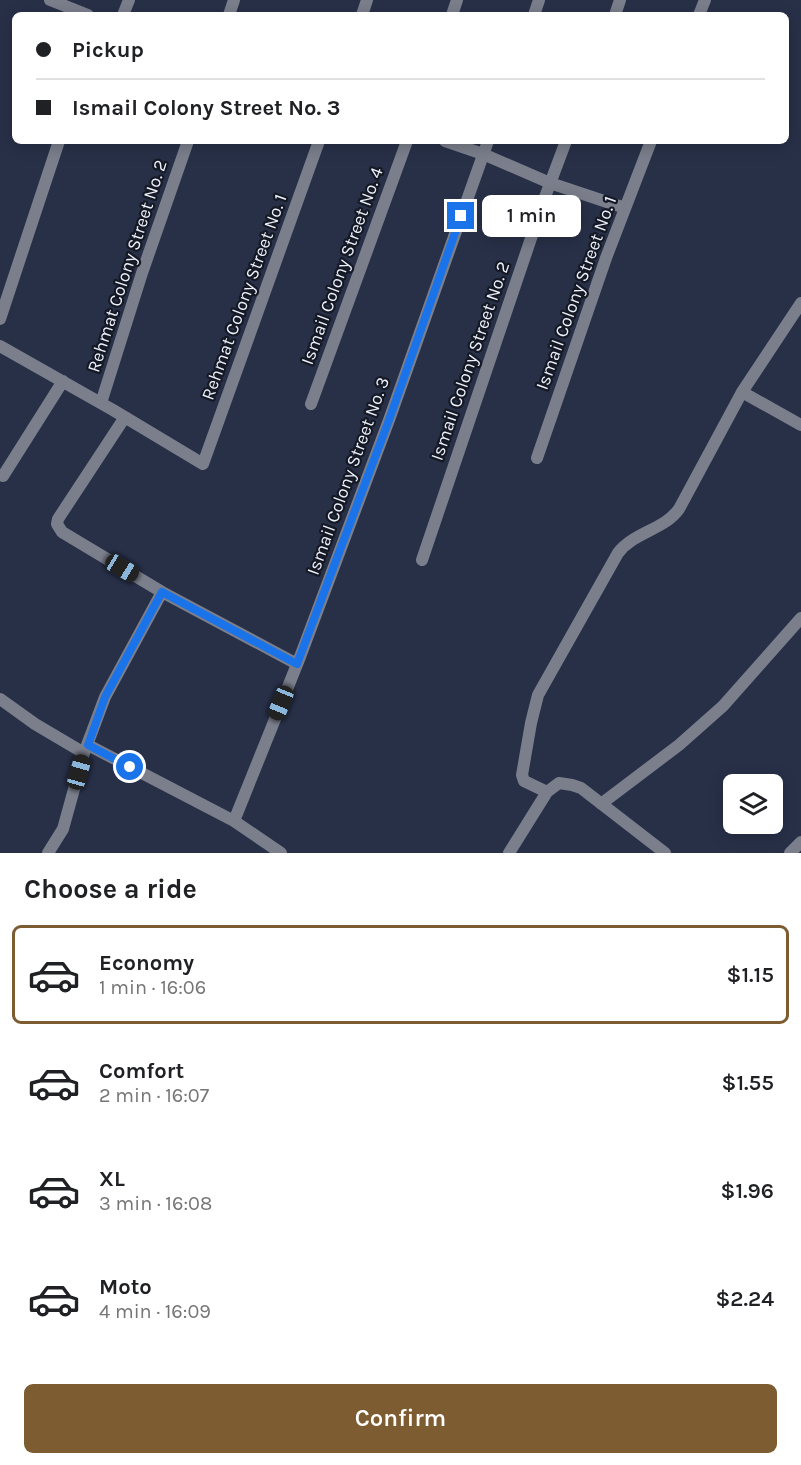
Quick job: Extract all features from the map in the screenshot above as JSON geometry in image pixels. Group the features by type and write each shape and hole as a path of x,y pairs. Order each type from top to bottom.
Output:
{"street":[{"path":"50,0 80,12"},
{"path":"0,319 58,144"},
{"name":"Rehmat Colony Street No. 2","path":"101,403 142,273 187,144"},
{"name":"Rehmat Colony Street No. 1","path":"125,417 203,464 318,144"},
{"name":"Ismail Colony Street No. 4","path":"311,404 406,144"},
{"path":"454,144 550,183 625,208"},
{"name":"Ismail Colony Street No. 3","path":"234,821 297,664 389,420 487,144"},
{"name":"Ismail Colony Street No. 2","path":"422,560 565,144"},
{"name":"Ismail Colony Street No. 1","path":"537,458 650,144"},
{"path":"547,792 524,781 522,776 538,695 618,553 628,542 674,516 742,392 801,303"},
{"path":"0,346 125,417 58,519 57,524 62,532 162,592 297,664"},
{"path":"3,476 63,381"},
{"path":"742,392 801,425"},
{"path":"48,853 63,829 86,749 105,697 162,592"},
{"path":"601,804 679,745 723,706 801,618"},
{"path":"0,699 35,724 234,821 281,853"},
{"path":"509,853 547,792 559,783 581,788 664,853"},
{"path":"790,853 801,842"}],"route":[{"path":"130,767 88,745 105,697 162,592 297,664 389,420 461,216"}]}
